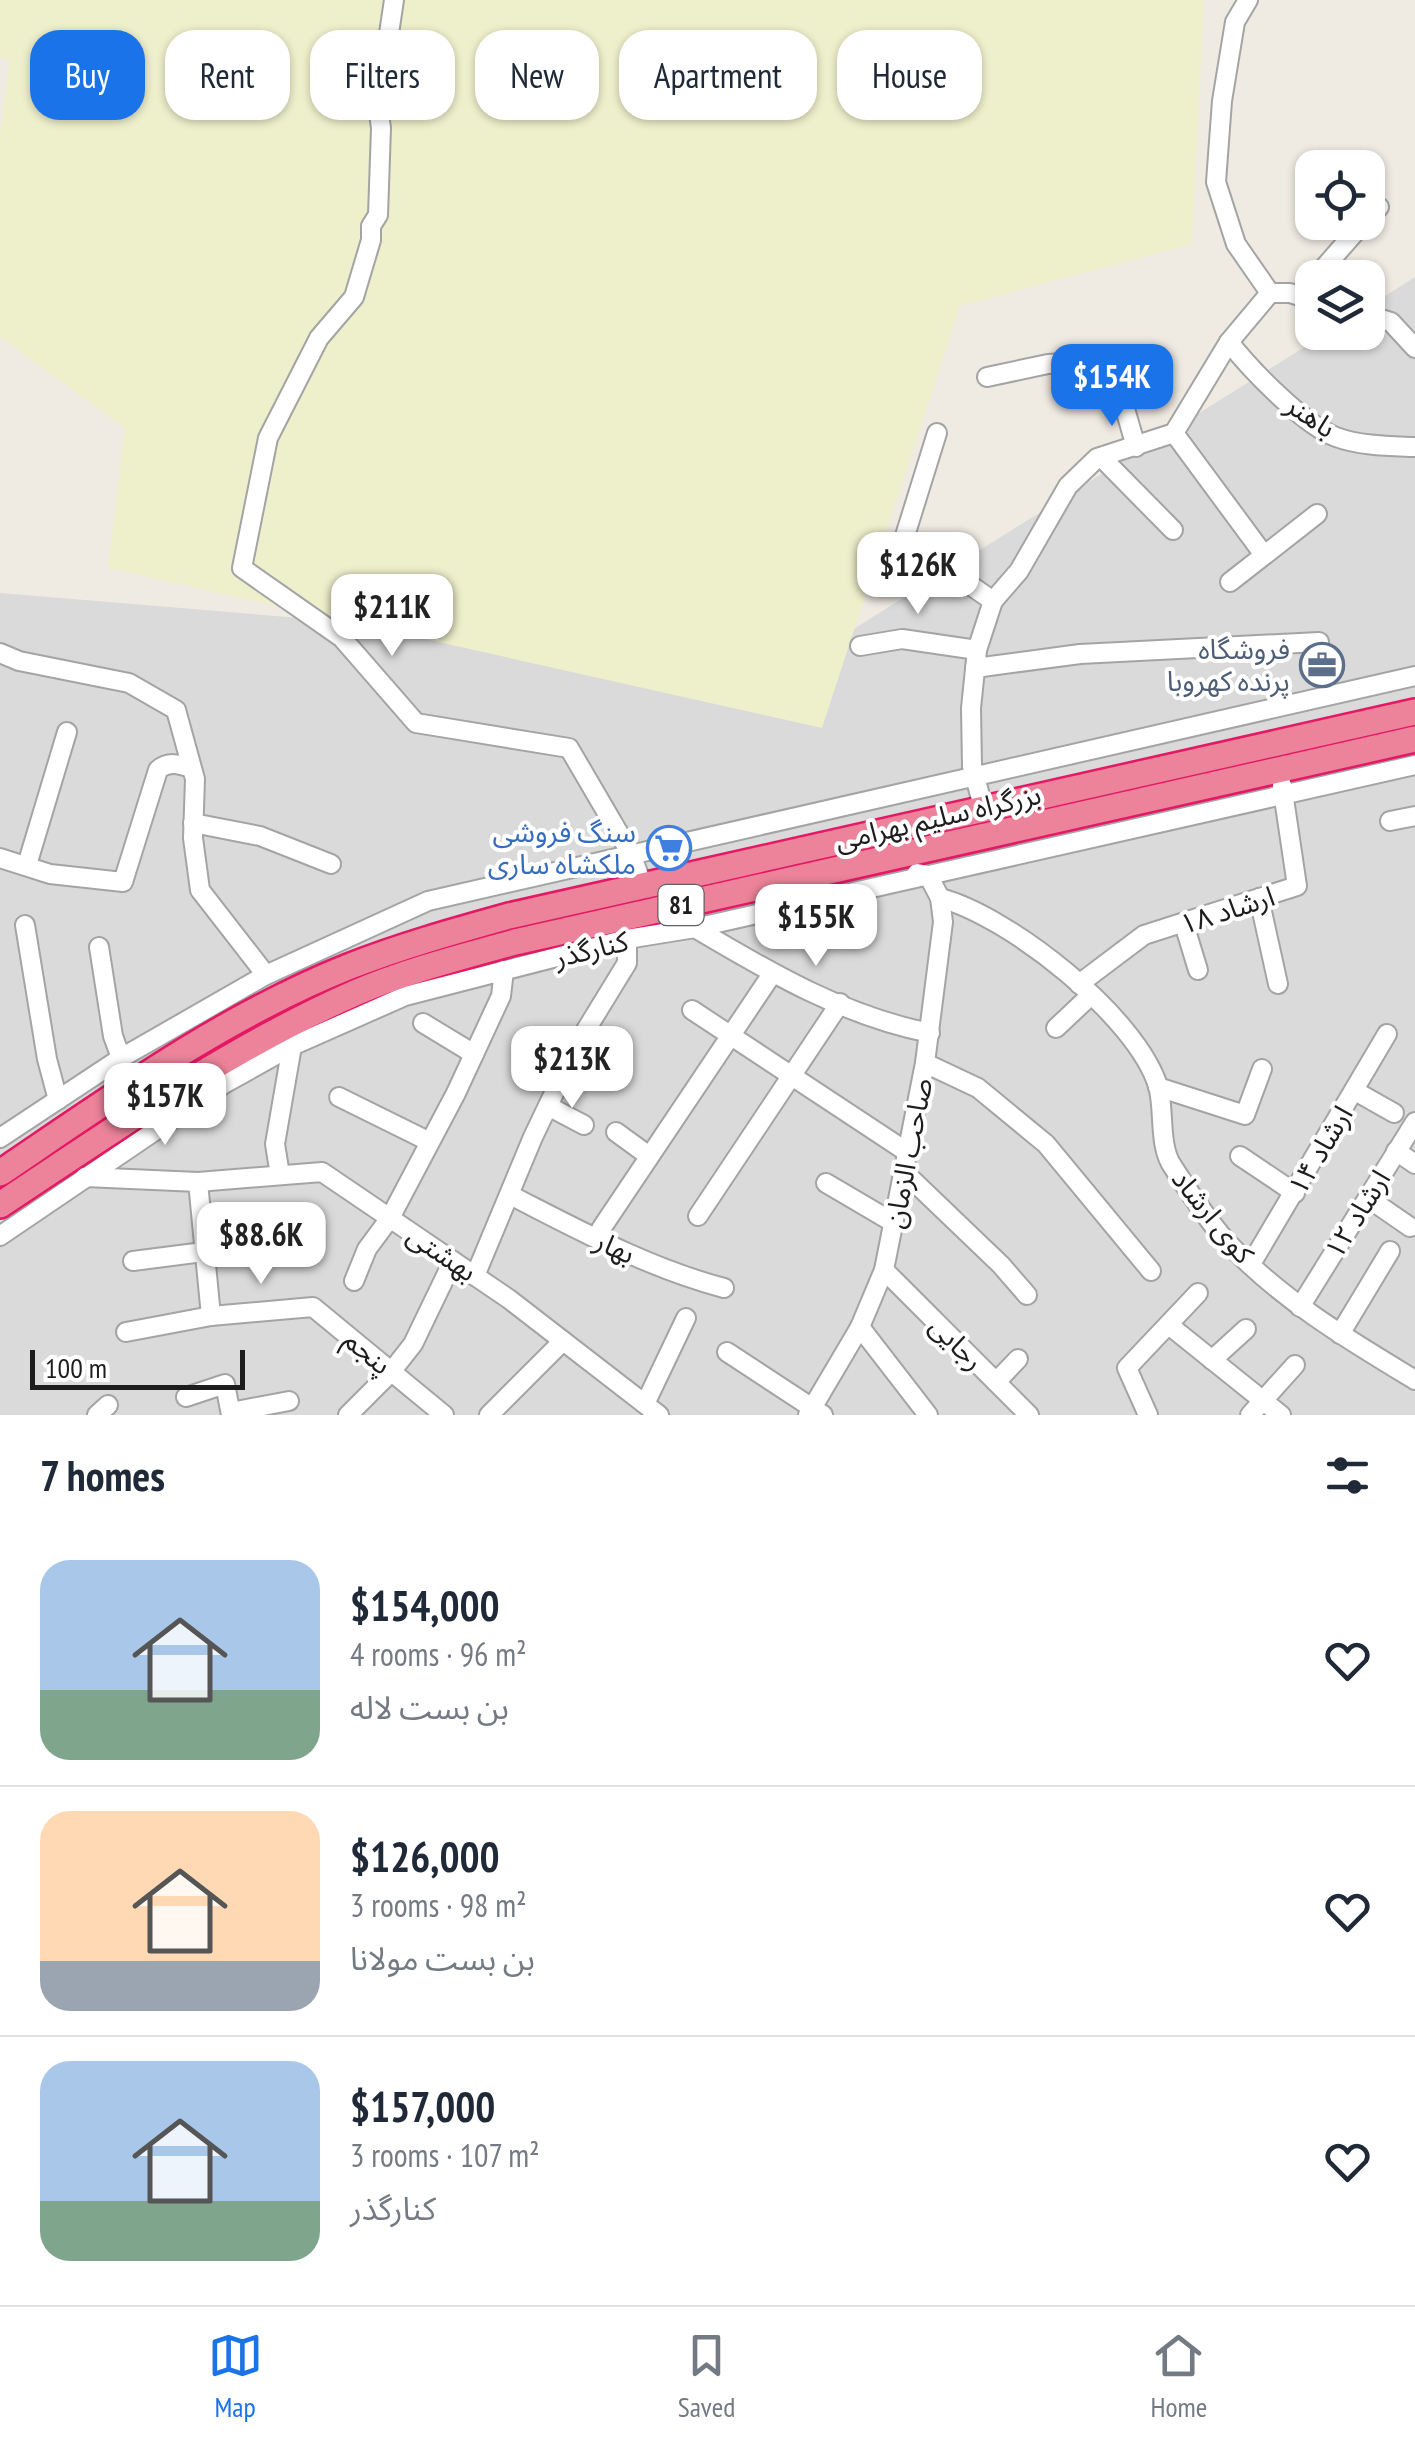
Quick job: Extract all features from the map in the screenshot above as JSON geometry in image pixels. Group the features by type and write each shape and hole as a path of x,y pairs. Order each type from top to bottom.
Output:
{"highway":[{"name":"بزرگراه سلیم بهرامی","path":"3,1164 252,1012 347,968 429,939 509,916 1415,712"},
{"name":"بزرگراه سلیم بهرامی","path":"0,1205 150,1106 267,1036 358,992 437,964 515,942 1044,824 1282,782 1415,739"}],"street":[{"path":"394,0 378,107 378,215 371,226 367,258 354,297 319,338 268,438 242,568 342,638 416,723 568,748 631,854 643,886"},
{"path":"1248,0 1235,22 1222,101 1216,182 1236,244 1270,292 1295,296"},
{"path":"1331,260 1349,240"},
{"path":"984,810 974,774 972,708 976,659 993,601 1020,571 1068,486 1101,457 1174,433 1229,342 1270,292"},
{"path":"1385,320 1415,348"},
{"name":"باهنر","path":"1229,342 1269,386 1333,436 1380,446 1415,445"},
{"path":"986,377 1048,364 1111,360 1136,447"},
{"path":"937,433 904,539 993,601"},
{"path":"1174,433 1264,555"},
{"path":"1415,445 1415,458"},
{"path":"1101,457 1174,530"},
{"path":"1230,582 1317,514"},
{"path":"860,646 902,639 976,659 1320,642"},
{"path":"0,653 19,661 129,684 176,710 194,779 193,823 200,890 266,975"},
{"path":"0,1138 121,1058 266,975 428,901 1415,676"},
{"path":"26,866 68,732"},
{"path":"0,858 50,874 123,882 158,770 164,765 178,764 191,768"},
{"name":"کنارگذر","path":"0,1236 224,1084 292,1046 404,996 628,939 695,928 1014,855 1282,782 1415,765"},
{"name":"ارشاد ۱۸","path":"1056,1028 1085,990 1144,936 1297,886 1282,782"},
{"path":"1390,821 1415,816"},
{"path":"193,823 260,836 331,864"},
{"path":"1014,855 1044,824"},
{"path":"864,864 928,874"},
{"name":"صاحب الزمان","path":"814,1412 860,1327 884,1270 894,1223 930,1033 943,922 940,898 928,874"},
{"name":"کوی ارشاد","path":"940,898 990,918 1085,990 1142,1048 1158,1087 1169,1162 1224,1238 1300,1307 1340,1334 1413,1373"},
{"path":"1259,898 1278,984"},
{"path":"1184,924 1198,970"},
{"path":"26,926 47,1059 58,1100"},
{"path":"695,928 772,974 892,1026 930,1033"},
{"path":"474,1276 578,1043 627,963 628,939"},
{"path":"99,947 121,1058"},
{"path":"354,1281 367,1249 390,1218 474,1054 501,996 504,970"},
{"path":"599,1240 601,1230 772,974"},
{"path":"698,1216 840,1003"},
{"path":"692,1010 906,1152"},
{"path":"422,1023 474,1054"},
{"name":"ارشاد ۱۴","path":"1250,1264 1387,1034"},
{"path":"280,1175 276,1144 292,1046"},
{"path":"925,1063 978,1088 1046,1144 1151,1271"},
{"path":"1158,1087 1244,1115 1262,1069"},
{"path":"1355,1091 1394,1114"},
{"path":"339,1098 428,1141"},
{"path":"134,1180 150,1106"},
{"path":"548,1106 584,1125"},
{"name":"ارشاد ۱۲","path":"1300,1307 1415,1122"},
{"path":"616,1132 650,1156"},
{"path":"1396,1151 1415,1164"},
{"path":"1240,1156 1295,1192"},
{"name":"بهشتی","path":"198,1182 322,1172 474,1276 652,1410"},
{"path":"904,1172 1027,1295"},
{"path":"48,1174 198,1182 211,1316"},
{"path":"826,1184 894,1223"},
{"name":"بهار","path":"510,1195 683,1277 724,1288"},
{"path":"1368,1198 1410,1227"},
{"path":"133,1261 282,1242"},
{"path":"1340,1334 1390,1251"},
{"path":"348,1415 413,1344 453,1261"},
{"name":"رجایی","path":"884,1270 1029,1415"},
{"path":"1148,1415 1127,1368 1198,1292"},
{"name":"پنجم","path":"126,1332 211,1316 313,1306 444,1415"},
{"path":"652,1410 686,1318"},
{"path":"1170,1326 1282,1415"},
{"path":"860,1327 928,1415"},
{"path":"1212,1360 1246,1329"},
{"path":"489,1415 563,1341"},
{"path":"727,1352 814,1412"},
{"path":"996,1382 1018,1360"},
{"path":"1250,1415 1295,1364"},
{"path":"186,1398 225,1384 231,1413 288,1400"}],"shaded area":[{"path":"1415,277 1415,1415 0,1415 0,593 804,660 1300,350 1385,350 1385,296"}],"green space":[{"path":"0,0 1204,0 1192,244 960,306 822,728 108,568 125,428 0,337 0,134 10,61 0,57"}],"place":[{"name":"فروشگاه پرنده کهروبا","path":"1322,665"},
{"name":"سنگ فروشی ملکشاه ساری","path":"669,848"}]}
